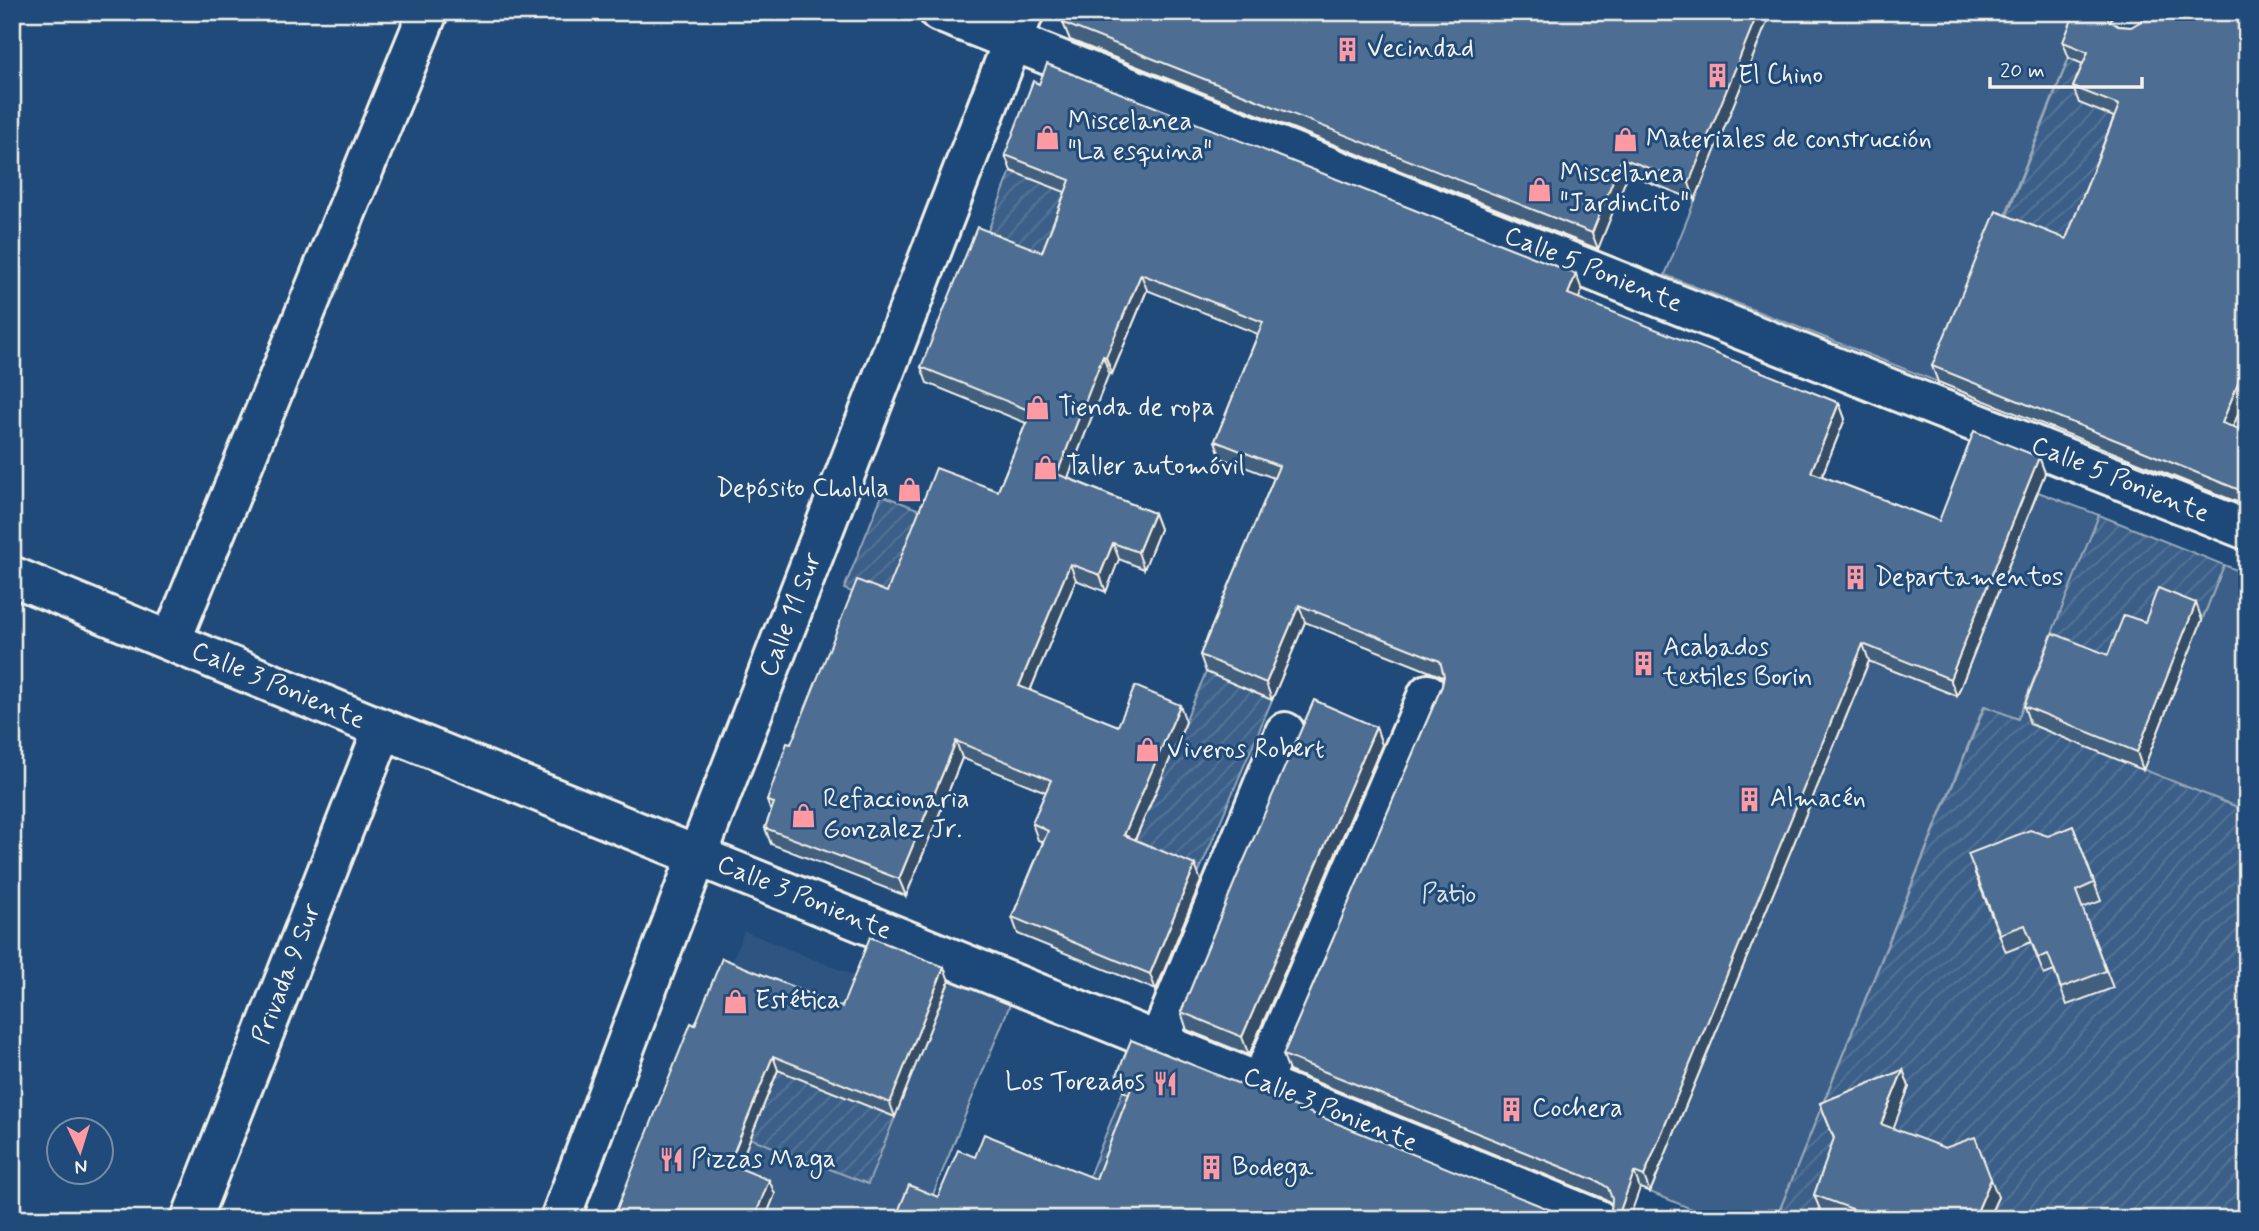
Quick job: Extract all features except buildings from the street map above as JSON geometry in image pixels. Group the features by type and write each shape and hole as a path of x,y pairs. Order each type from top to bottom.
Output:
{"street":[{"path":"171,641 428,12"},
{"name":"Calle 5 Poniente","path":"939,12 1018,26 2247,530"},
{"name":"Calle 11 Sur","path":"561,1219 698,855 1018,26"},
{"name":"Calle 3 Poniente","path":"12,576 383,729 1597,1219"},
{"path":"1261,1082 1428,694"},
{"name":"Privada 9 Sur","path":"191,1219 383,729"},
{"path":"1159,1041 1285,732"}],"shaded area":[{"path":"1770,12 2066,12 2084,20 1938,382 1665,275"},
{"path":"2069,58 2093,68 2125,121 2072,255 2002,228"},
{"path":"1011,171 1076,196 1048,269 983,244"},
{"path":"2038,492 2099,515 2018,719 1984,706 1776,1219 1716,1219 1650,1192 1869,661 1957,696"},
{"path":"882,495 925,512 893,608 844,589"},
{"path":"2099,515 2224,565 2202,620 2164,606 2105,754 2247,811 2247,1219 1776,1219 1985,706 2018,719","holes":["2105,682 2079,744 2030,724"]},
{"path":"2224,565 2247,574 2247,811 2143,770"},
{"path":"1206,672 1272,700 1196,879 1130,851"},
{"path":"744,931 865,980 847,1021 728,972"},
{"path":"953,973 1013,997 928,1207 908,1219 623,1219 711,1122 921,1050"},
{"path":"778,1070 895,1117 868,1184 750,1138"},
{"path":"1123,1091 1140,1098 1098,1207 1072,1219"}],"place":[{"name":"Vecindad","path":"1347,49"},
{"name":"El Chino","path":"1718,76"},
{"name":"Miscelanea \"La esquina\"","path":"1048,137"},
{"name":"Materiales de construcción","path":"1626,140"},
{"name":"Miscelanea \"Jardincito\"","path":"1540,189"},
{"name":"Tienda de ropa","path":"1038,408"},
{"name":"Taller automóvil","path":"1046,467"},
{"name":"Depósito Cholula","path":"909,489"},
{"name":"Departamentos","path":"1855,578"},
{"name":"Acabados textiles Borin","path":"1643,663"},
{"name":"Viveros Robert","path":"1147,750"},
{"name":"Almacén","path":"1750,799"},
{"name":"Refaccionaria Gonzalez Jr.","path":"803,815"},
{"name":"Estética","path":"735,1001"},
{"name":"Los Toreados","path":"1165,1083"},
{"name":"Cochera","path":"1512,1109"},
{"name":"Pizzas Maga","path":"671,1160"},
{"name":"Bodega","path":"1212,1168"}],"park label":[{"name":"Patio","path":"1449,895"}]}
